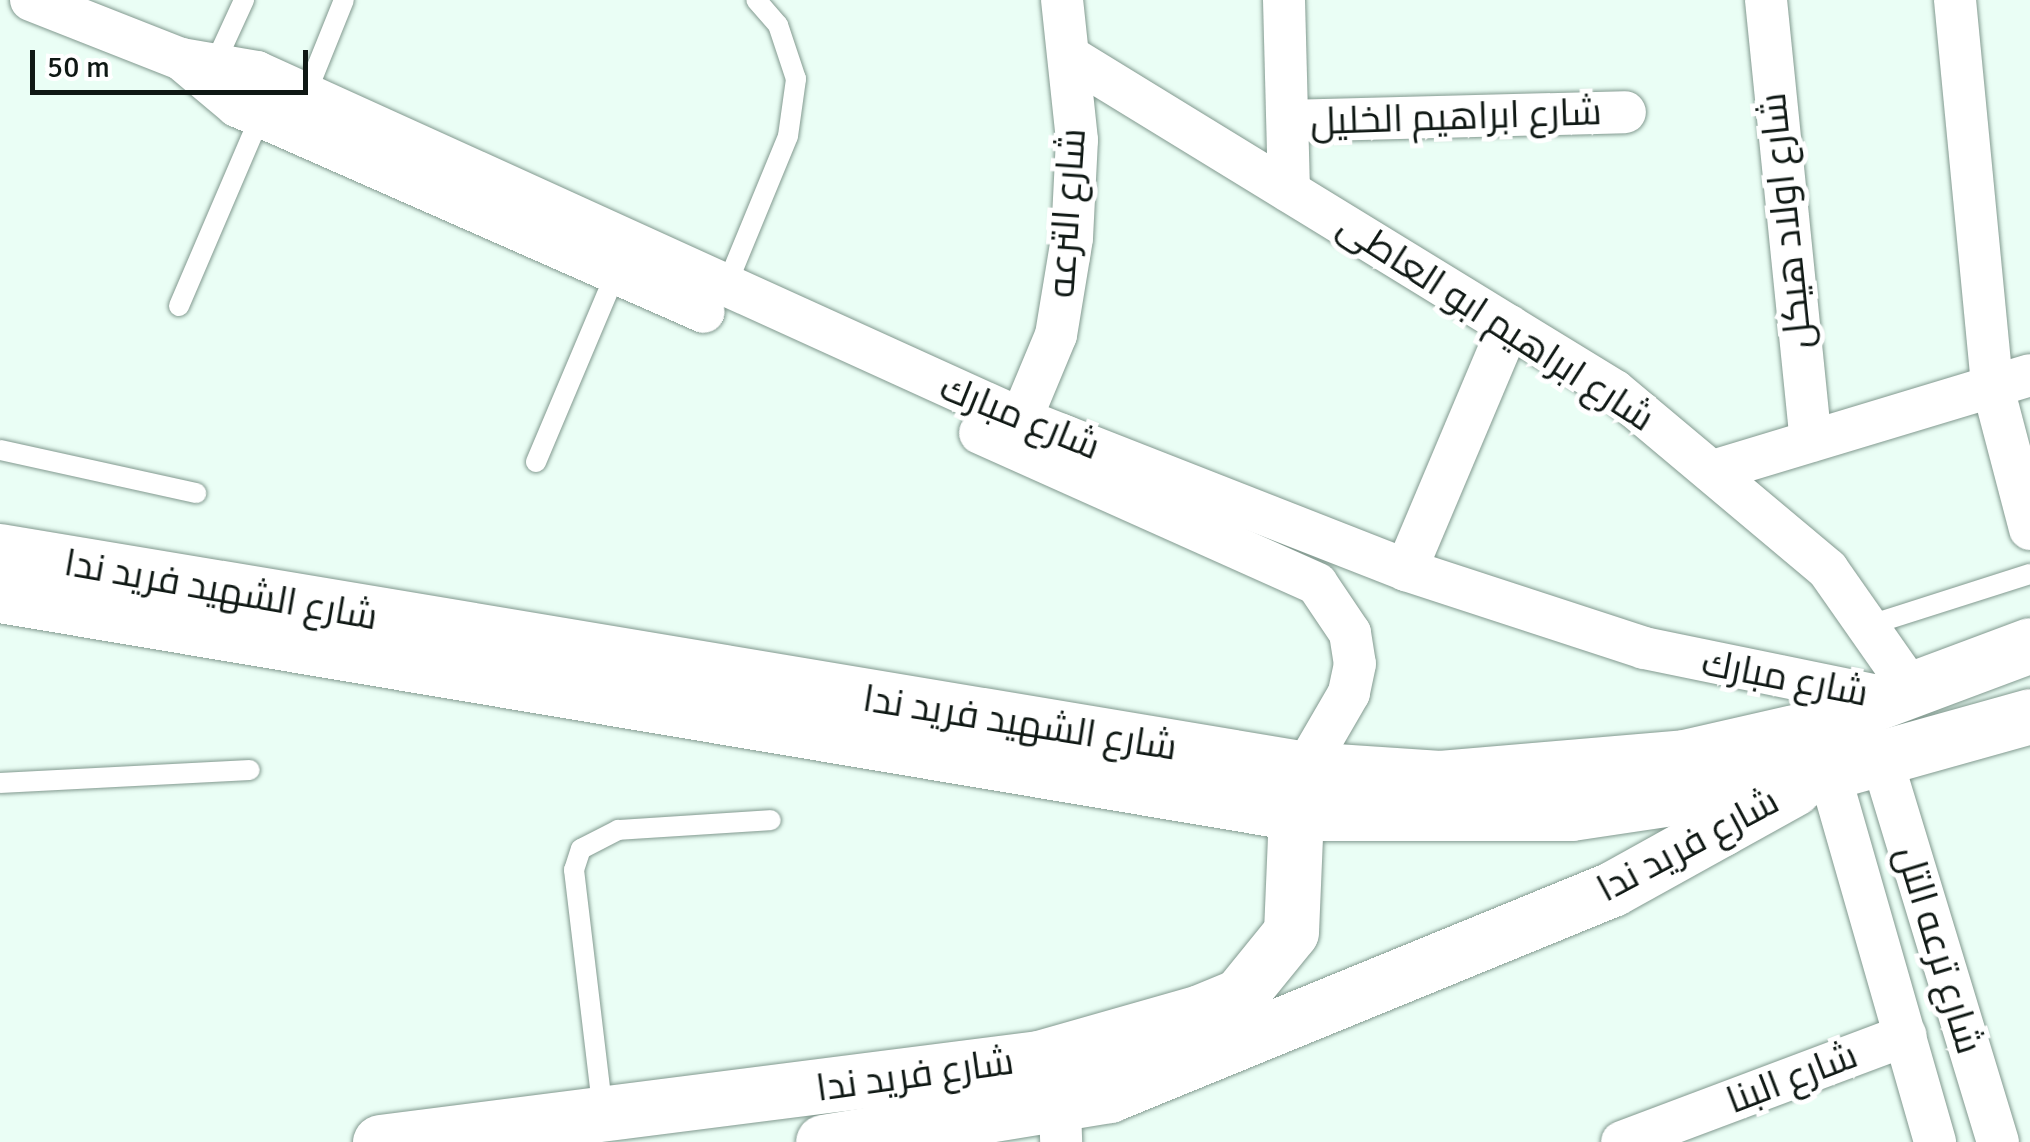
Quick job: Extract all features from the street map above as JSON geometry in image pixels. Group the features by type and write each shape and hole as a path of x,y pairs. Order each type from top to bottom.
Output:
{"main road":[{"name":"شارع الشهيد فريد ندا","path":"0,551 1300,791 1562,774 1803,730 2030,645"},
{"name":"شارع الشهيد فريد ندا","path":"0,596 1300,791 1571,813 1820,774 2030,716"},
{"name":"شارع فريد ندا","path":"823,1142 1061,1125 1156,1078 1582,902 1820,774"},
{"name":"شارع فريد ندا","path":"380,1142 605,1130 1039,1058 1239,996 1270,969 1291,932 1300,791"}],"street":[{"name":"شارع مبارك","path":"31,0 198,60 281,97 1316,584 1350,633 1354,664 1349,693 1300,791"},
{"name":"شارع الترعه","path":"1021,419 1056,335 1072,238 1070,56 1062,0"},
{"path":"1284,0 1289,191"},
{"name":"شارع اولاد هيكل","path":"1766,0 1811,441"},
{"path":"1955,0 2030,529"},
{"name":"شارع ابراهيم ابو العاطى","path":"1070,56 1615,391 1716,470 1828,570 1870,625 1900,694"},
{"name":"شارع مبارك","path":"281,97 616,274 720,304 1406,570 1644,648 1900,694"},
{"name":"شارع ابراهيم الخليل","path":"1288,121 1625,112"},
{"path":"1406,570 1509,326"},
{"path":"1716,470 2011,380"},
{"name":"شارع ترعه التل","path":"1882,758 1998,1142"},
{"name":"شارع ترعه التل","path":"1820,774 1906,1035 1935,1142"},
{"name":"شارع البنا","path":"1622,1142 1906,1035"}],"lane":[{"path":"198,60 244,0"},
{"path":"180,306 281,97 344,0"},
{"path":"720,304 788,136 796,80 778,25 756,0"},
{"path":"536,462 616,274"},
{"path":"0,450 196,493"},
{"path":"1870,625 2030,574"},
{"path":"0,783 250,770"},
{"path":"605,1130 574,870 580,849 618,830 771,820"}]}
